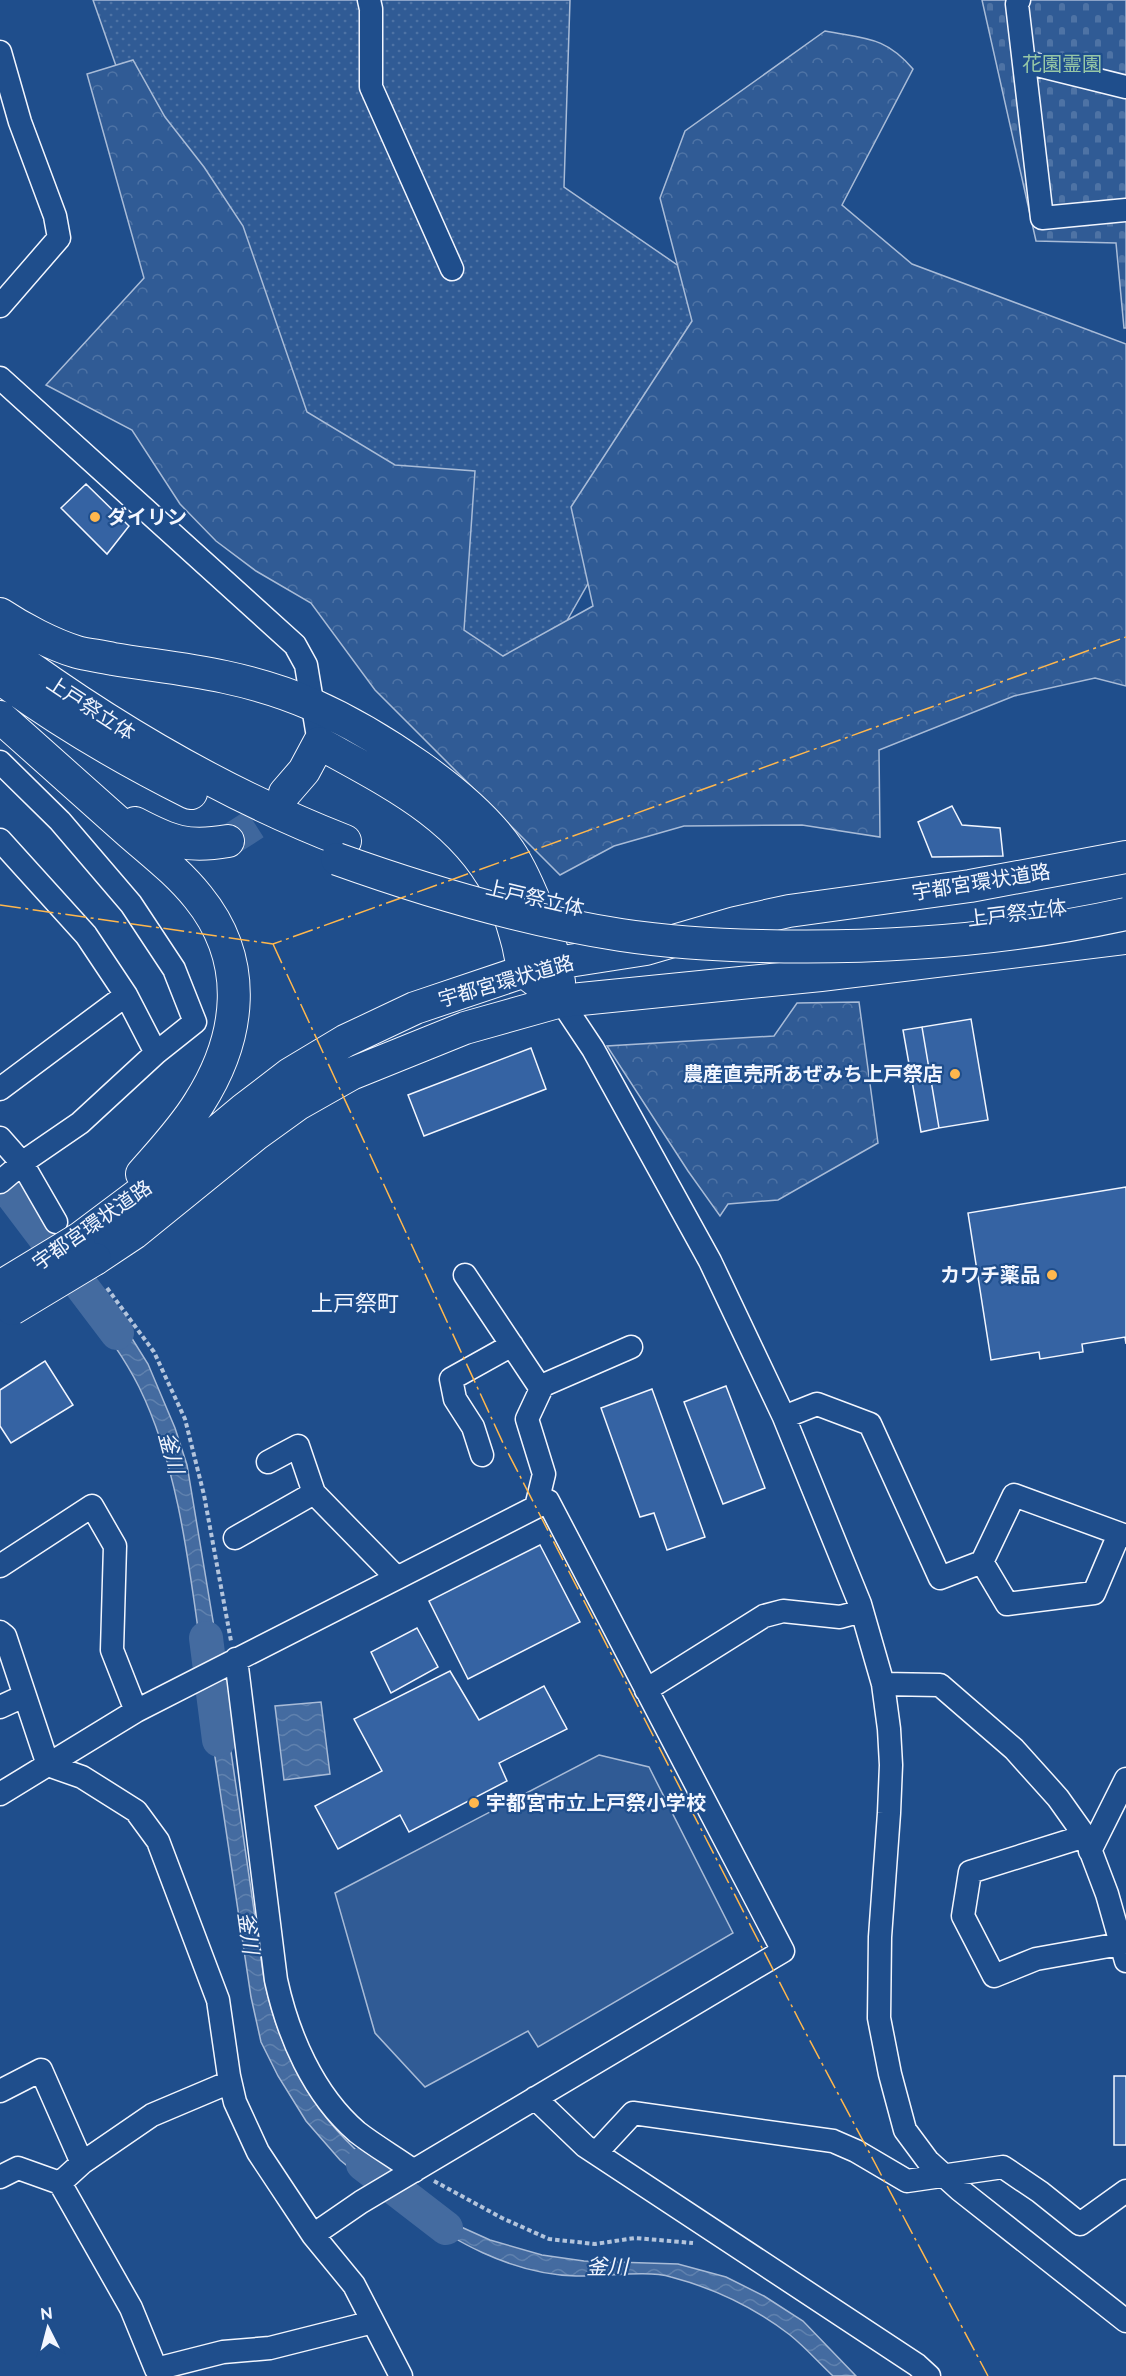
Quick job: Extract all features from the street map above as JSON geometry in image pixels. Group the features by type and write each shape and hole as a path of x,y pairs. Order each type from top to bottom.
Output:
{"highway":[{"path":"0,614 77,652 225,677 311,704 392,749 474,809 509,852 529,891 556,963 561,1001"},
{"name":"上戸祭立体","path":"0,646 73,699 216,784 302,824 341,850 453,898 530,918 622,935 710,944 799,947 897,944 1028,932 1126,914"},
{"name":"上戸祭立体","path":"0,678 28,699 112,750 278,836 389,858 552,905 701,926 815,928 920,925 1039,911 1126,897"},
{"path":"0,717 183,879 215,920 232,970 235,994 234,1018 228,1043 218,1069 200,1103 141,1176 77,1240"},
{"path":"285,793 304,771 319,743 407,792 442,818 466,841 484,864 499,889 513,925 525,971 561,1001"},
{"path":"56,767 127,819 161,837 183,844 228,841"},
{"name":"宇都宮環状道路","path":"4,1304 77,1240 171,1170 290,1074 345,1041 415,1008 525,971 556,963 646,949 789,911 970,886 1126,857"},
{"name":"宇都宮環状道路","path":"77,1240 134,1233 263,1129 298,1104 351,1074 465,1028 561,1001 821,975 1126,938"}],"street":[{"path":"369,0 371,87 452,269"},
{"path":"1019,0 1017,4 1042,218 1126,210"},
{"path":"0,52 10,125 46,188 59,238 0,306"},
{"path":"1025,62 1126,87"},
{"path":"0,378 295,645 306,665 319,743"},
{"path":"0,762 60,821 131,904 174,969 195,1022 156,1053 80,1123 22,1163 0,1182"},
{"path":"0,840 86,935 126,995 156,1053"},
{"path":"0,1089 126,995"},
{"path":"561,1001 593,1049 710,1261 784,1417 862,1611 883,1684 891,1765 880,1937 879,2018 890,2074 905,2130 928,2161 944,2176 1099,2302 1126,2321"},
{"path":"0,1138 22,1163 77,1240"},
{"path":"465,1275 541,1389 527,1419 544,1474 536,1507"},
{"path":"482,1455 473,1427 455,1399 451,1379 512,1345"},
{"path":"539,1387 631,1347"},
{"path":"784,1417 817,1404 870,1424 940,1578 982,1562 1014,1495 1123,1535 1094,1593 1007,1604 982,1562"},
{"path":"268,1462 298,1446 314,1493 396,1577"},
{"path":"235,1538 314,1493"},
{"path":"0,1794 136,1711 548,1501 783,1951 361,2202 313,2235"},
{"path":"0,1566 92,1506 115,1546 112,1650 136,1711"},
{"path":"646,1690 764,1616 783,1611 840,1617 862,1611"},
{"path":"2,1636 48,1765"},
{"path":"236,1659 276,1980 283,2013 302,2057 323,2094 357,2131 414,2171"},
{"path":"883,1684 940,1685 1014,1749 1058,1798 1087,1844 1107,1894 1123,1953 1036,1959 994,1976 963,1916 970,1872 1087,1844 1126,1779"},
{"path":"0,1707 24,1696"},
{"path":"48,1765 82,1777 136,1811 158,1841 218,2000 235,2102 258,2152 313,2235 354,2285 401,2376"},
{"path":"0,2091 41,2070 82,2163"},
{"path":"60,2183 82,2163 153,2115 230,2082"},
{"path":"535,2098 585,2146 917,2365 929,2376"},
{"path":"596,2153 633,2113 833,2141 856,2151 907,2181 1003,2167 1040,2192 1080,2224 1126,2191"},
{"path":"0,2177 18,2168 60,2183 131,2307 156,2369 223,2352 270,2348 373,2322"}],"path":[{"path":"107,1288 154,1352 185,1419 204,1495 236,1659"},
{"path":"414,2171 502,2218 549,2239 596,2244 635,2238 736,2246"}],"green space":[{"path":"93,0 570,0 564,187 734,304 648,478 519,705 217,355"},
{"name":"花園霊園","path":"982,0 1126,0 1126,328 1124,328 1116,243 1036,241"},
{"path":"825,31 874,41 893,50 913,69 842,205 912,264 1126,344 1126,686 1095,678 1014,696 879,750 880,837 802,825 684,826 614,846 560,875 375,690 311,603 256,571 216,541 180,504 132,430 46,385 144,278 87,74 133,60 165,117 204,167 243,226 307,412 395,465 475,471 464,630 503,656 593,606 571,507 692,321 660,198 685,131"},
{"path":"859,1002 878,1143 778,1200 728,1204 720,1216 607,1046 774,1036 797,1003"}],"shaded area":[{"path":"599,1755 649,1767 733,1933 538,2047 528,2031 425,2087 375,2033 335,1893"}],"water":[{"path":"15,1182 51,1228 31,1241 0,1197 0,1194"},
{"path":"97,1290 148,1364 175,1428 187,1465 219,1657 203,1665 188,1559 174,1487 153,1419 139,1387 112,1342 81,1300"},
{"path":"222,1690 264,1979 270,2003 296,2070 322,2111 358,2152 392,2175 372,2186 340,2160 306,2121 278,2076 261,2042 251,1997 206,1697"},
{"path":"321,1702 330,1774 284,1780 275,1706"},
{"path":"417,2193 459,2226 490,2240 542,2255 584,2261 678,2264 726,2277 764,2296 803,2321 856,2376 833,2376 777,2325 733,2300 687,2282 650,2274 576,2276 551,2274 505,2262 483,2253 440,2230 400,2204"}],"building":[{"name":"ダイリン","path":"86,484 129,526 107,554 61,508"},
{"path":"952,806 962,825 1000,828 1003,856 932,857 918,822"},
{"name":"農産直売所あぜみち上戸祭店","path":"971,1019 988,1120 939,1128 922,1027"},
{"path":"922,1027 939,1128 921,1132 903,1030"},
{"path":"531,1048 546,1089 424,1136 408,1095"},
{"name":"カワチ薬品","path":"1126,1187 1126,1344 1125,1337 1082,1344 1083,1352 1040,1359 1039,1352 991,1360 968,1213"},
{"path":"45,1361 73,1405 11,1443 0,1426 0,1390"},
{"path":"726,1386 765,1488 723,1504 684,1402"},
{"path":"652,1389 705,1537 667,1550 654,1513 640,1517 601,1408"},
{"path":"540,1545 580,1622 468,1679 429,1601"},
{"path":"417,1628 438,1667 391,1693 371,1652"},
{"path":"450,1671 479,1720 544,1686 567,1729 499,1763 507,1781 409,1832 400,1815 338,1849 315,1806 382,1771 354,1719"},
{"path":"1114,2076 1126,2076 1126,2145 1114,2145"}],"waterway":[{"name":"釜川","path":"14,1197 117,1333"},
{"name":"釜川","path":"206,1638 219,1740"},
{"name":"釜川","path":"363,2164 446,2228"}],"tunnel":[{"path":"228,841 261,820 285,793"}],"power":[{"path":"0,905 273,944 1126,637"},
{"path":"273,944 503,1443 800,2022 988,2376"}],"place":[{"name":"ダイリン","path":"95,517"},
{"name":"農産直売所あぜみち上戸祭店","path":"955,1074"},
{"name":"カワチ薬品","path":"1052,1275"},
{"name":"宇都宮市立上戸祭小学校","path":"474,1803"}],"district":[{"name":"上戸祭町","path":"355,1303"}]}
